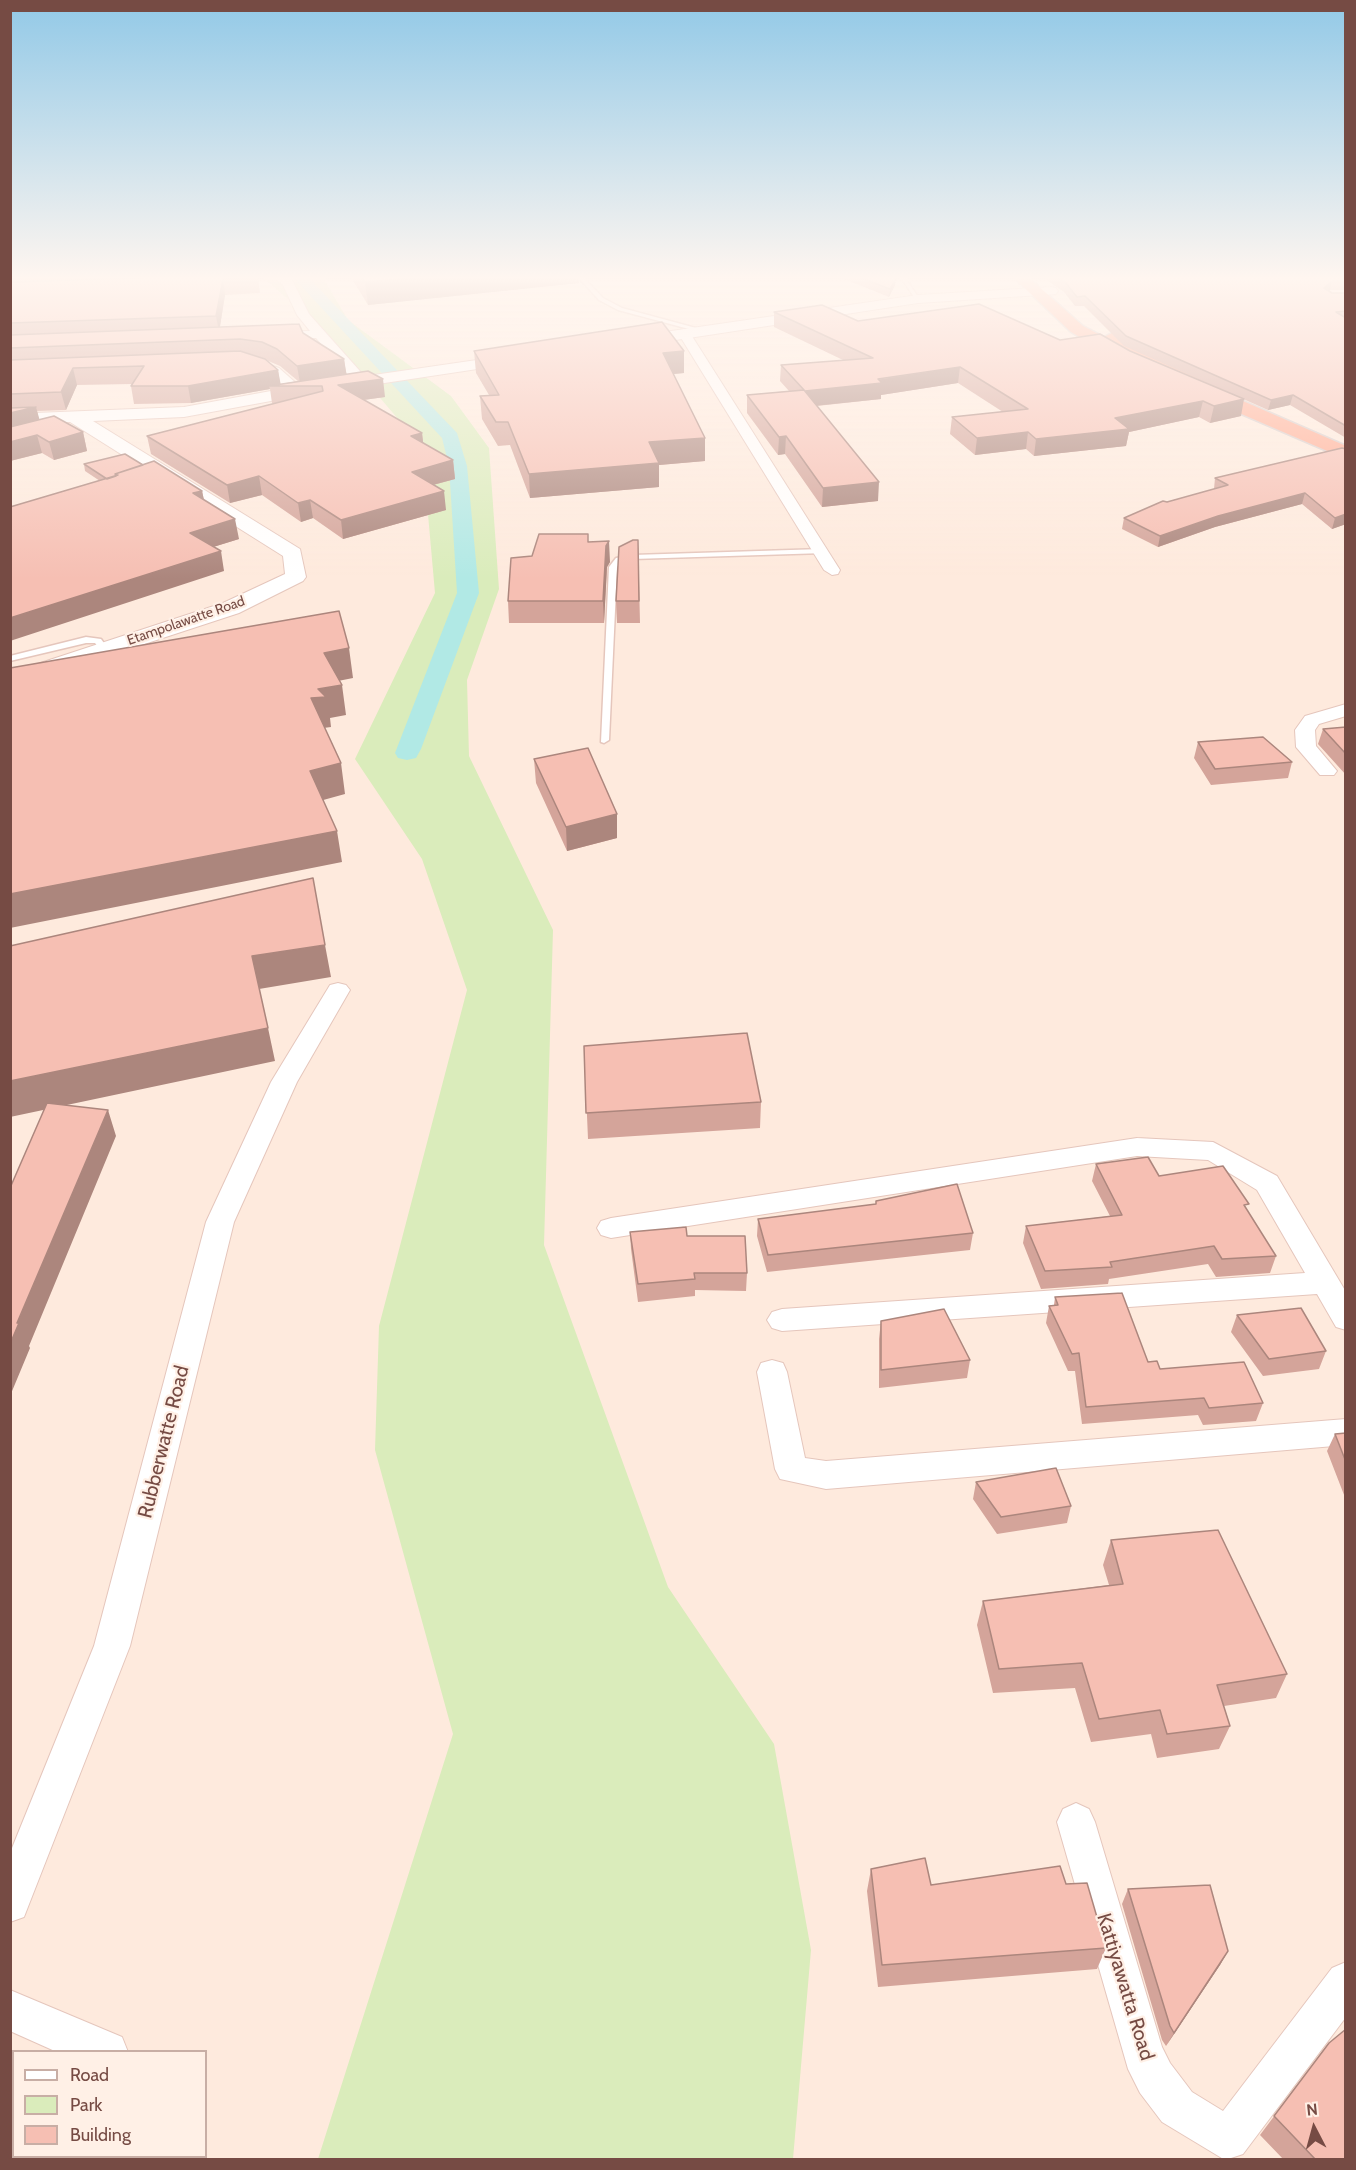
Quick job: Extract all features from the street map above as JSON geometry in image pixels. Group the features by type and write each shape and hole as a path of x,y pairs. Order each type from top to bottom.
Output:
{"highway":[{"path":"1171,377 1346,453"},
{"path":"1192,377 1346,442"}],"street":[{"path":"282,377 298,391"},
{"path":"358,377 362,382"},
{"path":"10,419 77,420 184,412 298,391 392,377"},
{"path":"712,377 832,570"},
{"path":"111,440 184,412"},
{"path":"34,434 77,420"},
{"name":"Etampolawatte Road","path":"10,681 231,608 296,577 293,553 161,476 111,440 77,420"},
{"path":"1327,771 1306,747 1305,730 1312,720 1346,710"},
{"name":"Rubberwatte Road","path":"10,1903 112,1646 220,1222 284,1082 338,990"},
{"path":"611,1228 1137,1147 1213,1150 1267,1183 1346,1319"},
{"path":"782,1320 1325,1283"},
{"path":"772,1372 791,1469 826,1474 1346,1431"},
{"name":"Kattiyawatta Road","path":"1076,1822 1143,2054 1155,2078 1177,2107 1227,2149 1346,1982"},
{"path":"10,2010 101,2050"}],"lane":[{"path":"604,740 613,567 619,560 633,557 822,551"},
{"path":"10,659 86,640 98,641 105,650"}],"green space":[{"path":"362,377 426,377 451,396 489,448 499,589 467,680 469,756 553,930 544,1245 668,1587 774,1744 811,1950 793,2159 318,2159 453,1734 375,1450 379,1326 467,990 422,859 355,759 435,593 422,447"}],"building":[{"path":"10,377 68,377 61,392 10,394"},
{"path":"137,377 237,377 188,386 131,386"},
{"path":"327,377 383,379 338,385 422,433 411,436 453,460 412,472 444,491 341,520 310,500 298,503 259,476 227,485 147,436 323,391 322,386 269,386"},
{"path":"489,377 675,377 705,438 649,442 659,463 529,474 508,422 496,422 480,396 499,395"},
{"path":"792,377 890,377 878,379 882,383 805,391"},
{"path":"977,377 1192,377 1244,399 1214,406 1203,401 1115,418 1129,429 1036,439 1028,432 977,438 952,417 1028,409"},
{"path":"1219,377 1346,377 1346,426 1293,395 1271,400"},
{"path":"804,390 879,482 823,488 786,436 779,437 747,395"},
{"path":"36,407 10,413 10,408"},
{"path":"54,416 83,432 49,442 37,435 10,442 10,427"},
{"path":"1342,448 1346,449 1346,514 1335,518 1305,493 1218,516 1160,536 1124,518 1163,501 1167,502 1228,485 1215,478"},
{"path":"125,454 143,465 107,479 84,464"},
{"path":"154,461 202,491 193,493 235,519 190,533 221,551 10,618 10,507 118,475 115,474"},
{"path":"539,534 588,534 588,542 609,541 606,546 603,601 508,601 511,558 532,556"},
{"path":"638,540 639,601 616,601 619,547"},
{"path":"339,611 349,648 324,653 342,685 318,689 326,697 311,698 341,763 310,771 337,831 10,894 10,668"},
{"path":"1346,727 1346,754 1323,729"},
{"path":"1263,737 1292,762 1215,769 1198,742"},
{"path":"588,748 617,814 566,827 534,759"},
{"path":"313,878 325,945 252,956 268,1028 10,1081 10,946"},
{"path":"747,1033 761,1102 586,1113 584,1046"},
{"path":"47,1103 108,1110 10,1344 10,1188"},
{"path":"1148,1157 1159,1176 1223,1166 1249,1204 1244,1205 1276,1256 1222,1259 1214,1246 1110,1262 1112,1267 1045,1271 1026,1226 1122,1215 1096,1164"},
{"path":"957,1184 973,1233 768,1255 758,1219 876,1204 876,1201"},
{"path":"686,1227 687,1236 745,1236 747,1273 694,1273 695,1279 638,1284 630,1232"},
{"path":"1122,1293 1148,1362 1157,1361 1160,1369 1244,1362 1263,1403 1209,1408 1204,1398 1086,1407 1079,1353 1072,1354 1049,1306 1058,1305 1055,1297"},
{"path":"1301,1308 1326,1351 1269,1359 1237,1315"},
{"path":"944,1309 970,1360 881,1370 881,1321"},
{"path":"1346,1433 1346,1462 1335,1434"},
{"path":"1056,1468 1071,1506 1001,1517 976,1482"},
{"path":"1218,1530 1287,1674 1217,1685 1230,1726 1167,1734 1160,1710 1099,1719 1082,1663 999,1669 983,1601 1123,1584 1111,1540"},
{"path":"925,1858 931,1885 1060,1866 1066,1884 1087,1883 1106,1948 882,1965 871,1869"},
{"path":"1210,1885 1228,1951 1174,2033 1128,1889"},
{"path":"1346,2029 1346,2160 1316,2160 1274,2116 1329,2043"}],"waterway":[{"path":"395,377 451,437 458,466 468,593 407,753 409,749"}]}
